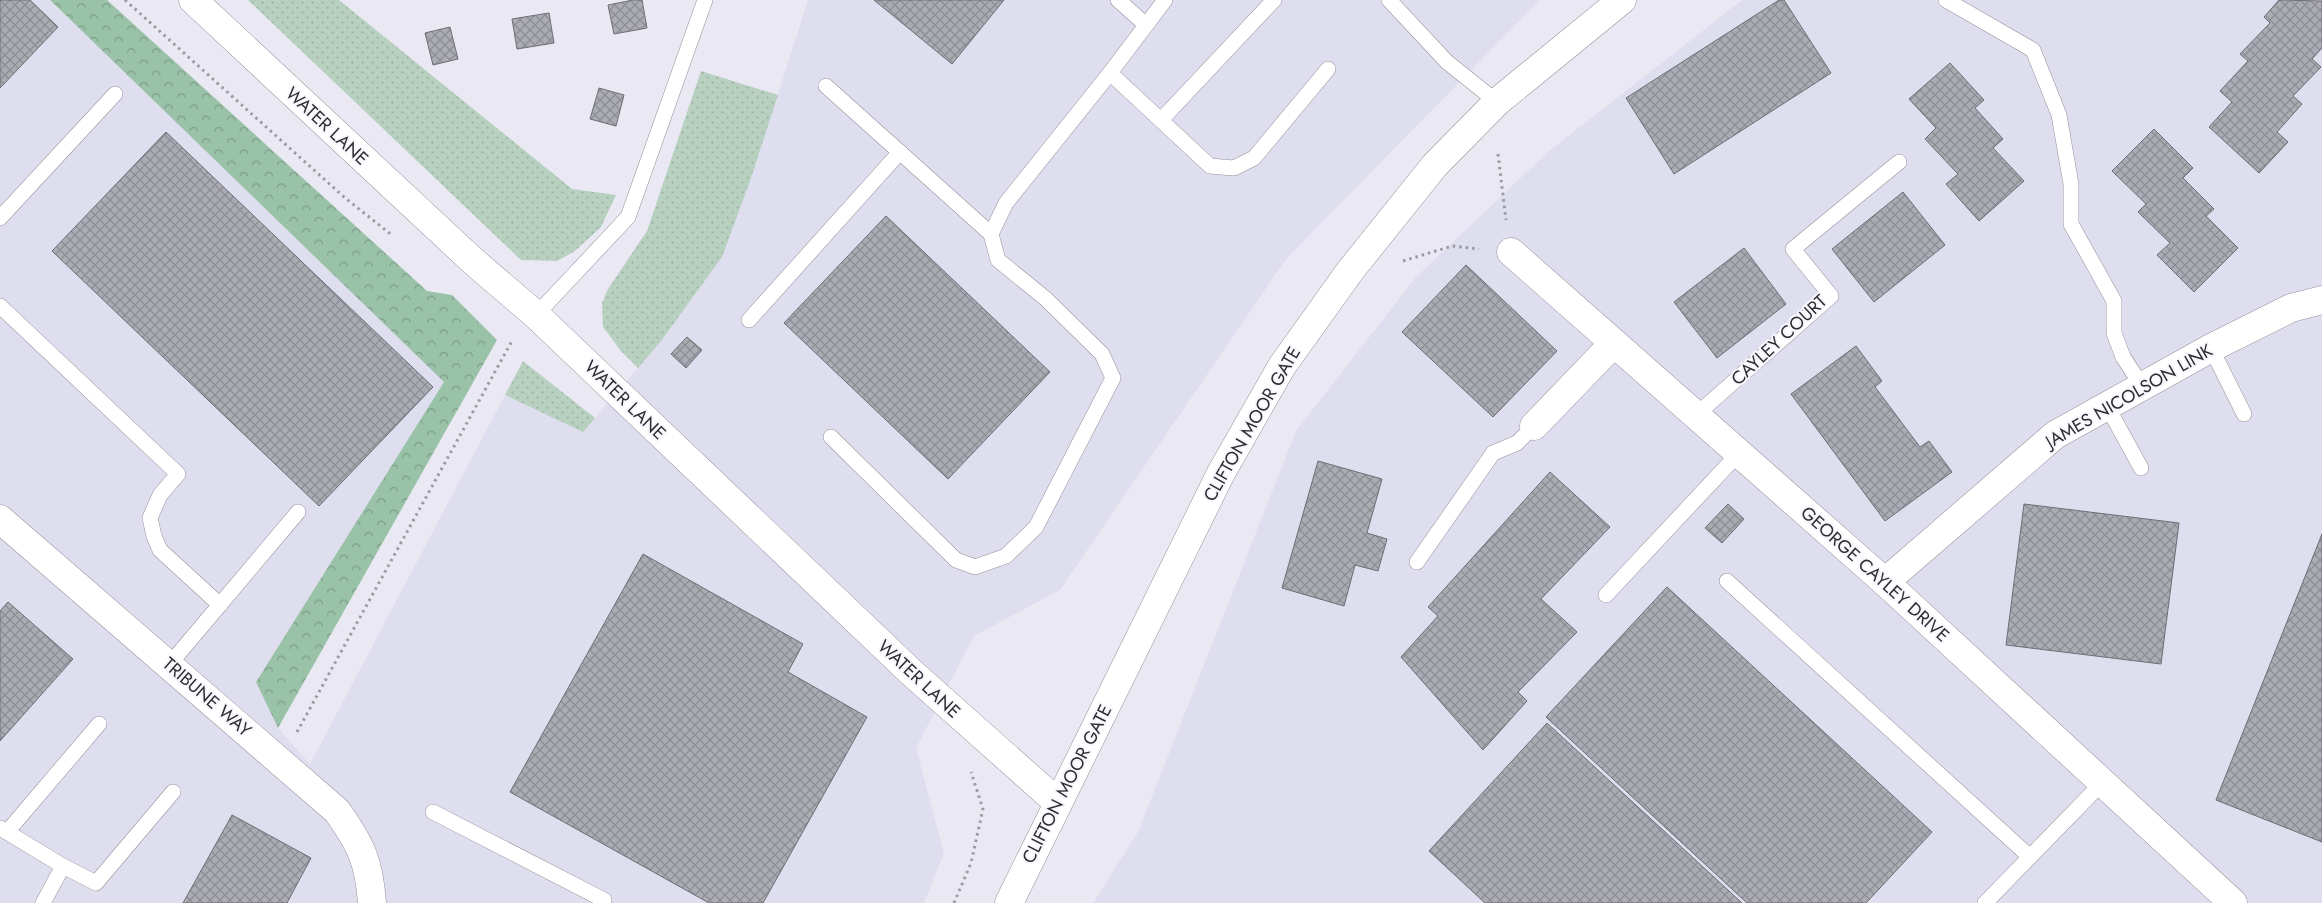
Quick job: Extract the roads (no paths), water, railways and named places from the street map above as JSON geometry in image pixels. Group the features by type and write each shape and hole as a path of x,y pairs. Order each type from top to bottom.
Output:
{"street":[{"name":"WATER LANE","path":"192,0 473,261 536,315 912,673 1057,802"},
{"path":"224,0 235,41"},
{"name":"CLIFTON MOOR GATE","path":"1009,903 1057,802 1221,473 1282,366 1350,271 1435,164 1497,102 1622,0"},
{"name":"GEORGE CAYLEY DRIVE","path":"1511,252 1885,582 2233,903"},
{"name":"JAMES NICOLSON LINK","path":"1885,582 2055,435 2210,348 2291,308 2322,300"},
{"path":"1534,426 1614,343"},
{"name":"TRIBUNE WAY","path":"1,521 337,811 359,843 370,876 372,903"}],"lane":[{"path":"536,315 628,217 705,0"},
{"path":"1118,0 1146,25"},
{"path":"992,234 1006,203 1110,73 1165,0"},
{"path":"1160,120 1274,0"},
{"path":"1389,0 1447,62 1497,102"},
{"path":"1946,0 2033,50 2059,115 2071,184 2071,224 2114,301 2114,334 2123,357 2142,386"},
{"path":"1110,73 1210,166 1234,168 1254,158 1328,69"},
{"path":"826,86 992,234 998,260 1046,299 1102,354 1113,378 1036,527 1006,556 975,567 956,560 831,437"},
{"path":"0,218 115,94"},
{"path":"749,320 900,152"},
{"name":"CAYLEY COURT","path":"1696,415 1831,296 1793,250 1899,162"},
{"path":"0,306 178,474 160,495 150,518 154,536 160,550 220,605"},
{"path":"2210,348 2244,414"},
{"path":"2107,406 2140,468"},
{"path":"1417,562 1493,454 1518,443 1534,426"},
{"path":"1606,595 1740,453"},
{"path":"169,665 298,512"},
{"path":"1727,581 2030,857"},
{"path":"99,724 3,830 63,866 96,883 174,792"},
{"path":"1985,903 2104,782"},
{"path":"433,812 605,902"},
{"path":"43,903 63,866"}]}
